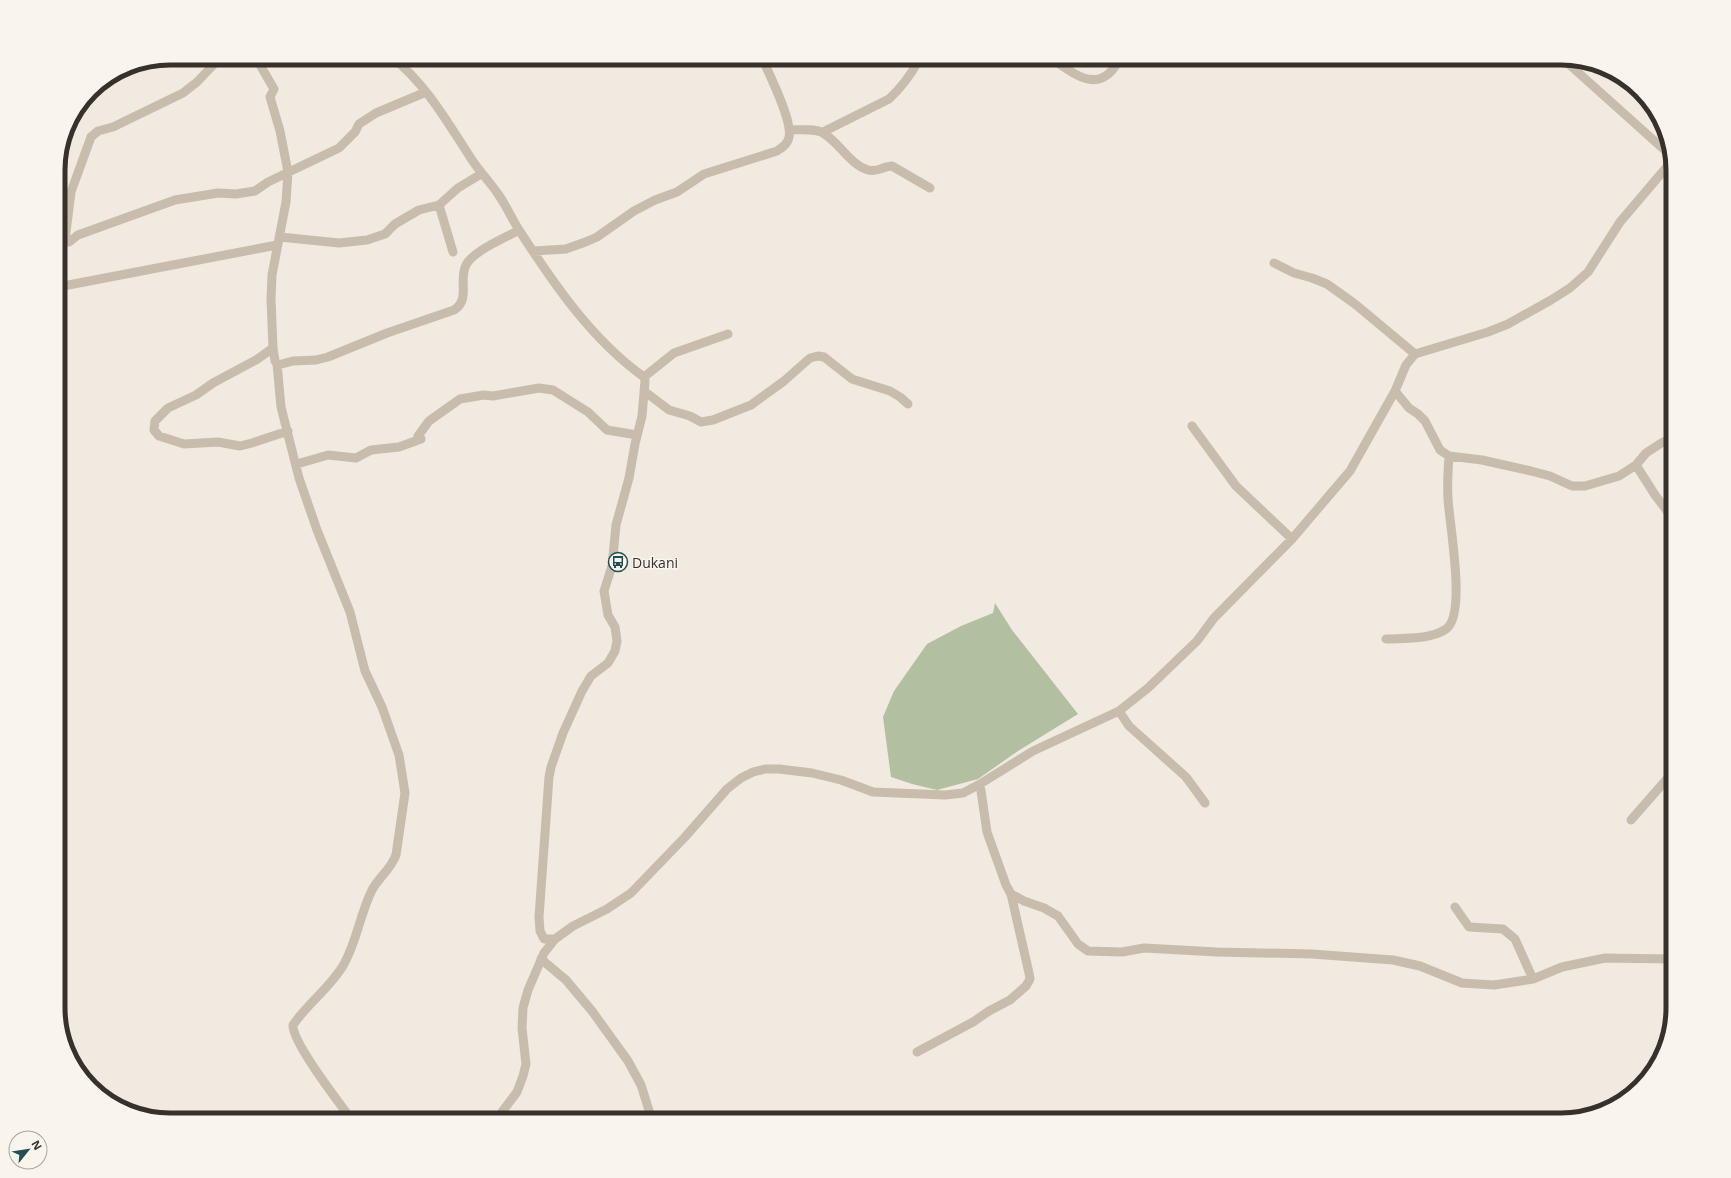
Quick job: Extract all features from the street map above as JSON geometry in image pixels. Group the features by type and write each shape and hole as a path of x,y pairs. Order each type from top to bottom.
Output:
{"street":[{"path":"65,226 71,192 91,137 98,130 113,127 183,93 197,82 213,65"},
{"path":"260,65 274,90 270,96 280,131 288,172 286,202 272,275 271,299 273,348 277,364 280,400 300,478 317,530 350,612 365,671 382,707 399,755 405,793 396,855 393,862 373,888 366,904 349,956 334,979 308,1004 293,1025 295,1033 316,1070 347,1113"},
{"path":"402,65 426,92 481,174 498,194 519,230 556,285 602,340 644,377 642,416 629,478 616,525 612,566 604,591 608,616 615,627 617,641 615,651 608,663 593,674 582,691 563,733 549,777 539,917 540,931 544,939 555,939"},
{"path":"534,251 566,249 597,237 634,211 655,200 676,192 704,174 777,151 784,146 789,138 789,130 784,109 765,65"},
{"path":"789,130 823,132 888,99 895,94 916,65"},
{"path":"1062,65 1080,77 1092,80 1107,76 1116,65"},
{"path":"1571,66 1663,149"},
{"path":"65,243 69,242 78,235 175,200 218,193 236,194 255,191 268,182 339,148 355,132 359,124 376,113 426,92"},
{"path":"823,132 854,162 868,170 879,171 886,166 892,166 930,188"},
{"path":"501,1113 517,1092 526,1064 522,1028 523,1008 528,990 541,959 555,939 573,926 607,909 631,893 685,837 727,790 741,778 753,772 779,769 812,773 841,780 873,792 945,795 963,792 980,784 1033,751 1119,711 1148,688 1197,641 1214,618 1292,539 1350,472 1395,391 1406,365 1415,354 1488,332 1508,324 1570,288 1588,272 1620,222 1666,168"},
{"path":"65,286 278,241 339,242 367,240 385,234 396,224 420,210 439,204 458,188 481,174"},
{"path":"439,204 453,252"},
{"path":"277,364 279,366 293,361 316,360 454,310 461,306 463,301 463,272 470,258 519,230"},
{"path":"1274,263 1294,273 1327,284 1355,304 1415,354"},
{"path":"644,377 674,353 728,334"},
{"path":"273,348 256,360 196,395 168,408 155,421 154,430 159,436 184,444 218,442 240,446 252,444 288,431"},
{"path":"644,391 669,410 690,416 701,422 713,420 751,405 784,381 810,358 818,356 824,357 852,379 890,392 900,397 908,404"},
{"path":"297,464 328,456 356,458 371,450 408,444 421,439 418,436 428,421 460,399 484,395 493,396 539,388 552,390 588,412 607,430 637,435"},
{"path":"1395,391 1409,408 1425,421 1440,450 1448,456 1482,460 1531,470 1550,476 1572,486 1585,486 1619,476 1636,465 1646,453 1666,441"},
{"path":"1192,426 1236,486 1292,539"},
{"path":"1386,639 1432,635 1446,629 1453,621 1457,585 1448,498 1448,456"},
{"path":"1636,465 1654,495 1666,510"},
{"path":"1119,711 1129,726 1186,778 1205,803"},
{"path":"1631,820 1666,780"},
{"path":"917,1052 1010,1000 1026,986 1030,979 1011,894 1006,885 987,832 980,784"},
{"path":"1011,894 1024,901 1044,908 1058,916 1078,944 1088,951 1122,952 1144,948 1217,952 1312,954 1393,960 1420,966 1462,983 1494,985 1533,979 1562,967 1605,958 1666,959"},
{"path":"1455,907 1469,927 1503,929 1515,939 1533,979"},
{"path":"541,959 566,980 592,1011 628,1061 641,1085 650,1113"}],"green space":[{"path":"995,603 1012,630 1078,714 1018,751 978,779 937,790 891,777 883,717 894,691 927,644 961,626 993,613"}],"place":[{"name":"Dukani","path":"618,562"}]}
